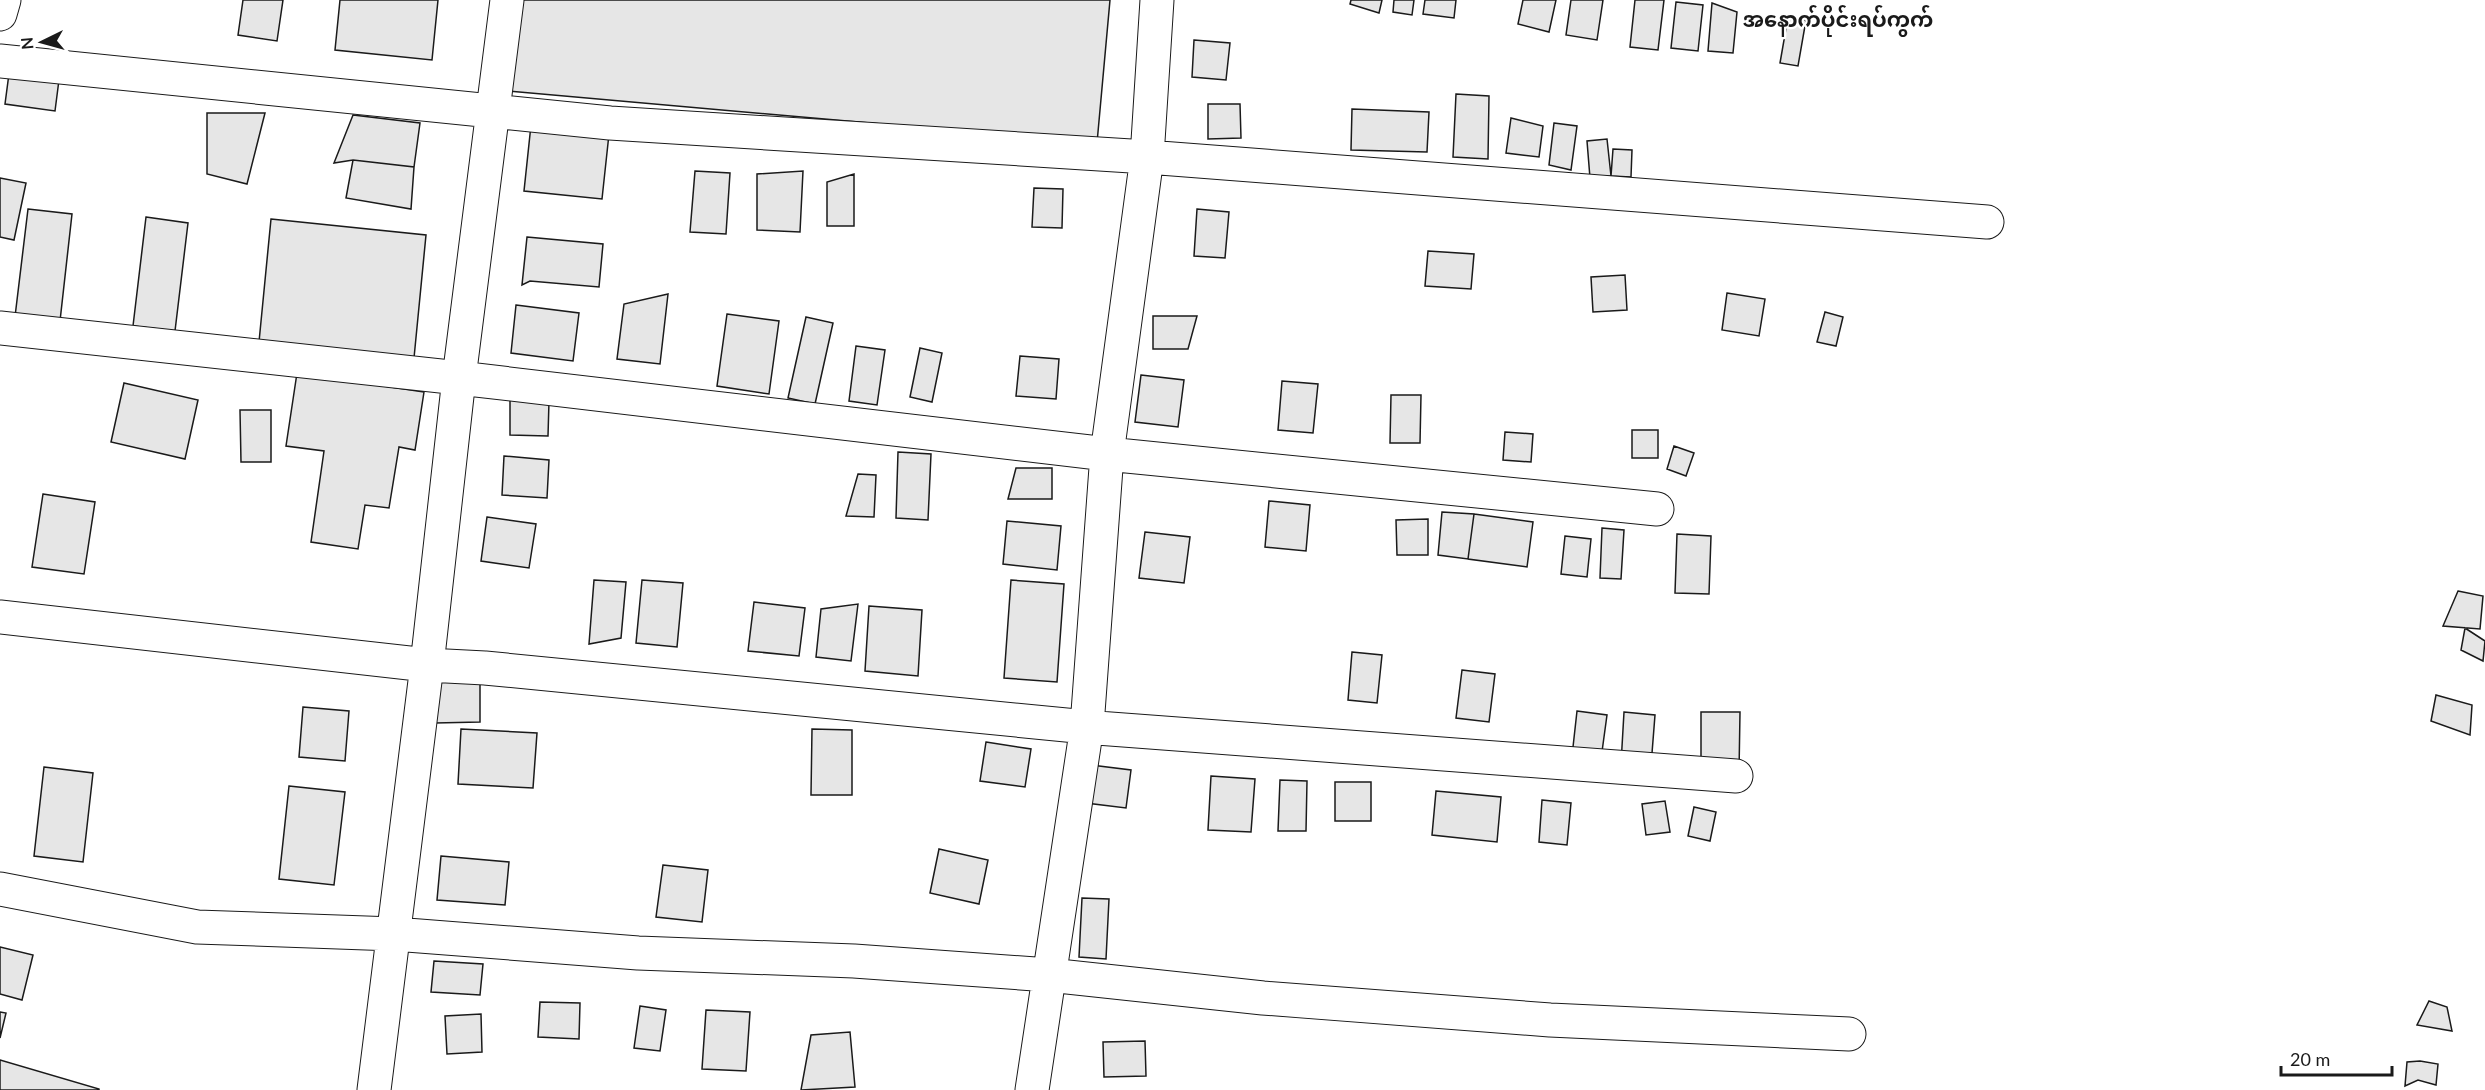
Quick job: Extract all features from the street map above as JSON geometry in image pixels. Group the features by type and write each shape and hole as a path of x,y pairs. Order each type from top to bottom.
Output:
{"street":[{"path":"0,14 4,0"},
{"path":"374,1090 427,665 459,378 507,0"},
{"path":"1032,1090 1087,726 1107,454 1147,157 1157,0"},
{"path":"0,61 610,123 1147,157 1987,222"},
{"path":"0,328 459,378 1107,454 1657,509"},
{"path":"0,616 427,665 497,669 1087,726 1736,776"},
{"path":"0,889 197,927 394,934 639,952 854,961 1049,975 1263,998 1550,1020 1849,1034"}],"building":[{"path":"243,0 283,0 277,41 238,35"},
{"path":"340,0 438,0 432,60 335,50"},
{"path":"518,0 1110,0 1097,143 507,91"},
{"path":"1351,0 1382,0 1379,13 1350,4"},
{"path":"1394,0 1414,0 1412,15 1393,12"},
{"path":"1425,0 1456,0 1454,18 1423,14"},
{"path":"1523,0 1556,0 1549,32 1518,24"},
{"path":"1571,0 1603,0 1597,40 1566,35"},
{"path":"1635,0 1664,0 1658,50 1630,47"},
{"path":"1676,2 1703,5 1698,51 1671,48"},
{"path":"1712,3 1737,12 1733,53 1708,51"},
{"path":"1788,17 1806,20 1798,66 1780,63"},
{"path":"1194,40 1230,43 1226,80 1192,77"},
{"path":"10,66 60,72 55,111 5,104"},
{"path":"1456,94 1489,96 1488,159 1453,157"},
{"path":"1208,104 1240,104 1241,138 1208,139"},
{"path":"1352,109 1429,112 1427,152 1351,150"},
{"path":"207,113 265,113 247,184 207,174"},
{"path":"353,115 420,123 414,167 353,160 334,163"},
{"path":"1511,118 1543,126 1539,157 1506,153"},
{"path":"1554,123 1577,126 1571,170 1549,165"},
{"path":"531,125 609,134 602,199 524,191"},
{"path":"1607,139 1611,176 1590,178 1587,141"},
{"path":"1613,149 1632,150 1631,177 1611,176"},
{"path":"353,160 414,167 411,209 346,198"},
{"path":"695,171 730,173 726,234 690,232"},
{"path":"803,171 800,232 757,230 757,174"},
{"path":"854,174 854,226 827,226 827,182"},
{"path":"0,178 26,183 14,240 0,237"},
{"path":"1034,188 1063,189 1062,228 1032,227"},
{"path":"28,209 72,214 59,330 14,325"},
{"path":"1197,209 1229,212 1225,258 1194,256"},
{"path":"146,217 188,223 175,331 133,326"},
{"path":"271,219 426,235 414,358 259,342"},
{"path":"527,237 603,244 599,287 530,281 522,285"},
{"path":"1428,251 1474,254 1471,289 1425,286"},
{"path":"1625,275 1627,310 1593,312 1591,277"},
{"path":"1727,293 1765,299 1759,336 1722,330"},
{"path":"668,294 660,364 617,359 624,304"},
{"path":"516,305 579,313 573,361 511,353"},
{"path":"1825,312 1843,317 1836,346 1817,342"},
{"path":"727,314 779,321 769,394 717,386"},
{"path":"1153,316 1197,316 1188,349 1153,349"},
{"path":"806,317 833,323 815,404 788,398"},
{"path":"856,346 885,350 877,405 849,401"},
{"path":"920,348 942,353 932,402 910,397"},
{"path":"1020,356 1059,359 1056,399 1016,396"},
{"path":"297,373 424,392 415,450 399,447 389,508 365,505 358,549 311,542 324,451 286,446"},
{"path":"1141,375 1184,380 1178,427 1135,422"},
{"path":"1282,381 1318,384 1313,433 1278,430"},
{"path":"124,383 198,400 185,459 111,442"},
{"path":"1391,395 1421,395 1420,443 1390,443"},
{"path":"510,399 549,401 548,436 510,435"},
{"path":"240,410 271,410 271,462 241,462"},
{"path":"1632,430 1658,430 1658,458 1632,458"},
{"path":"1505,432 1533,434 1531,462 1503,460"},
{"path":"1674,446 1694,453 1686,476 1667,469"},
{"path":"898,452 931,454 928,520 896,518"},
{"path":"504,456 549,460 547,498 502,495"},
{"path":"1016,468 1052,468 1052,499 1008,499"},
{"path":"858,474 876,475 874,517 846,516"},
{"path":"43,494 95,502 84,574 32,567"},
{"path":"1269,501 1310,505 1306,551 1265,547"},
{"path":"1442,512 1474,514 1468,559 1438,555"},
{"path":"1474,514 1533,522 1527,567 1468,559"},
{"path":"487,517 536,524 529,568 481,561"},
{"path":"1428,519 1428,555 1397,555 1396,520"},
{"path":"1007,521 1061,526 1057,570 1003,564"},
{"path":"1602,528 1624,530 1621,579 1600,578"},
{"path":"1145,532 1190,537 1184,583 1139,578"},
{"path":"1677,534 1711,536 1709,594 1675,593"},
{"path":"1565,536 1591,539 1587,577 1561,574"},
{"path":"594,580 626,582 621,638 589,644"},
{"path":"642,580 683,583 677,647 636,643"},
{"path":"1011,580 1064,584 1057,682 1004,678"},
{"path":"2458,591 2483,596 2480,629 2443,626"},
{"path":"754,602 805,608 799,656 748,651"},
{"path":"858,604 851,661 816,657 821,609"},
{"path":"869,606 922,610 918,676 865,671"},
{"path":"2465,628 2485,641 2483,661 2461,650"},
{"path":"1352,652 1382,655 1377,703 1348,700"},
{"path":"1462,670 1495,674 1489,722 1456,718"},
{"path":"434,681 480,681 480,722 435,723"},
{"path":"2436,695 2472,705 2470,735 2431,721"},
{"path":"303,707 349,711 345,761 299,757"},
{"path":"1577,711 1607,715 1601,759 1572,756"},
{"path":"1624,712 1655,715 1651,766 1621,764"},
{"path":"1701,712 1740,712 1739,773 1701,773"},
{"path":"461,729 537,733 533,788 458,784"},
{"path":"812,729 852,730 852,795 811,795"},
{"path":"986,742 1031,749 1025,787 980,781"},
{"path":"1091,765 1131,770 1126,808 1086,803"},
{"path":"44,767 93,773 83,862 34,856"},
{"path":"1211,776 1255,779 1251,832 1208,830"},
{"path":"1280,780 1307,781 1306,831 1278,831"},
{"path":"1335,782 1371,782 1371,821 1335,821"},
{"path":"289,786 345,792 334,885 279,879"},
{"path":"1436,791 1501,797 1497,842 1432,835"},
{"path":"1542,800 1571,803 1567,845 1539,842"},
{"path":"1665,801 1670,832 1646,835 1642,804"},
{"path":"1694,807 1716,812 1710,841 1688,836"},
{"path":"939,849 988,860 979,904 930,893"},
{"path":"441,856 509,862 505,905 437,900"},
{"path":"663,865 708,870 702,922 656,917"},
{"path":"1082,898 1109,899 1106,959 1079,957"},
{"path":"0,947 33,955 22,1000 0,994"},
{"path":"434,961 483,964 480,995 431,992"},
{"path":"2429,1001 2447,1007 2452,1031 2417,1025"},
{"path":"540,1002 580,1003 579,1039 538,1037"},
{"path":"640,1006 666,1010 660,1051 634,1048"},
{"path":"706,1010 750,1012 746,1071 702,1069"},
{"path":"0,1012 6,1013 0,1038"},
{"path":"481,1014 482,1052 447,1054 445,1016"},
{"path":"850,1032 855,1087 801,1090 811,1035"},
{"path":"1145,1041 1146,1076 1104,1077 1103,1042"},
{"path":"0,1060 99,1089 99,1090 0,1090"},
{"path":"2420,1061 2438,1064 2436,1085 2418,1080 2405,1086 2407,1062"}],"district":[{"name":"အနောက်ပိုင်းရပ်ကွက်","path":"1838,18"}]}
